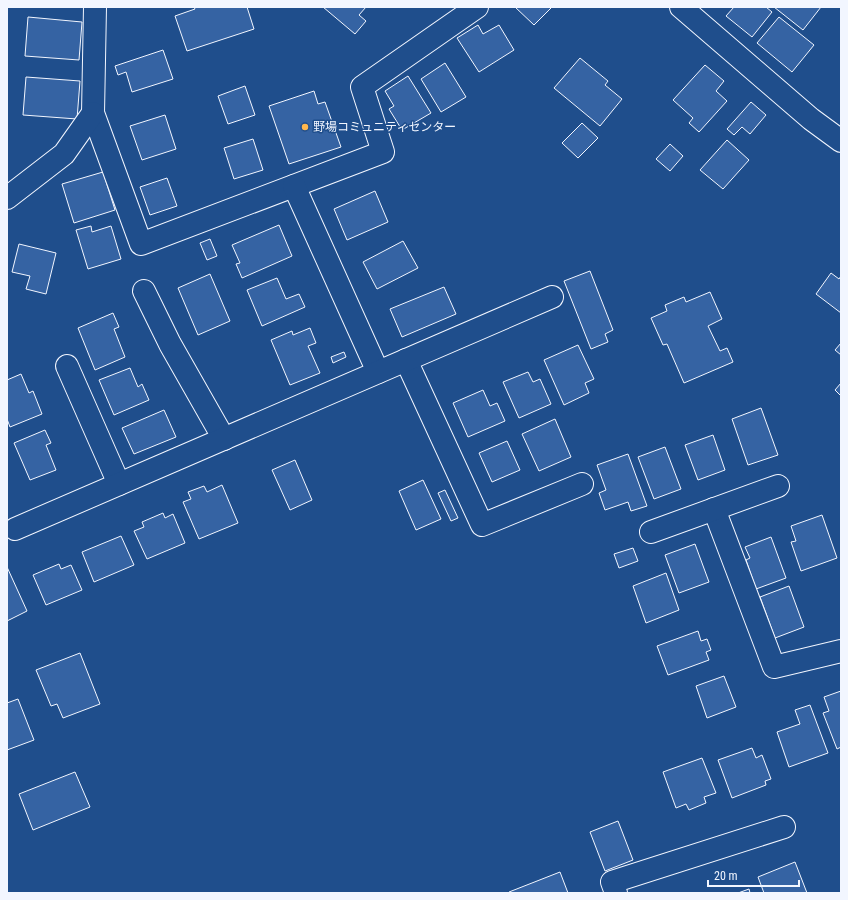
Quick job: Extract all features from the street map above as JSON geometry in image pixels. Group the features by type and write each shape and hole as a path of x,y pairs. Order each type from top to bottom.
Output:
{"street":[{"path":"95,7 92,113 141,244 382,152 362,87 477,7"},
{"path":"681,7 811,119 841,141"},
{"path":"7,198 64,154 92,113"},
{"path":"294,186 378,372"},
{"path":"144,291 170,344 224,439"},
{"path":"15,529 552,297"},
{"path":"406,360 482,525 582,484"},
{"path":"67,366 119,484"},
{"path":"651,532 778,486"},
{"path":"714,509 774,667 841,651"},
{"path":"616,893 612,882 784,827"}],"building":[{"path":"194,7 247,7 254,29 187,51 175,16 195,9"},
{"path":"323,7 366,7 359,15 366,21 355,34"},
{"path":"515,7 552,7 534,25"},
{"path":"734,7 766,7 772,12 752,37 726,16"},
{"path":"774,7 821,7 803,30"},
{"path":"28,17 82,22 79,60 25,56"},
{"path":"779,17 814,45 792,72 757,43"},
{"path":"478,25 483,34 499,25 514,50 479,72 457,38"},
{"path":"163,50 173,79 132,92 126,72 118,75 115,66"},
{"path":"580,58 608,81 605,85 622,99 600,126 554,88"},
{"path":"445,63 466,97 441,112 421,79"},
{"path":"705,65 724,81 716,91 727,101 699,132 689,123 693,118 673,100"},
{"path":"408,76 431,113 402,130 389,109 394,106 385,91"},
{"path":"26,77 80,81 77,119 23,115"},
{"path":"245,86 255,115 228,124 218,96"},
{"name":"野場コミュニティセンター","path":"314,91 318,104 325,102 341,147 289,164 269,106"},
{"path":"751,102 766,115 750,134 742,127 734,135 727,129"},
{"path":"165,115 176,149 142,160 130,126"},
{"path":"582,123 598,138 578,158 562,143"},
{"path":"253,139 263,170 234,179 224,148"},
{"path":"727,140 749,160 723,189 700,170"},
{"path":"670,144 683,156 670,171 656,159"},
{"path":"103,172 115,210 74,223 62,184"},
{"path":"167,178 177,206 150,215 140,187"},
{"path":"375,191 388,222 347,240 334,209"},
{"path":"279,225 292,256 242,278 236,264 240,263 232,245"},
{"path":"91,226 92,232 111,226 121,259 88,269 76,230"},
{"path":"210,239 217,256 207,260 200,243"},
{"path":"403,241 418,268 377,289 363,262"},
{"path":"19,244 56,253 46,294 26,289 30,276 12,272"},
{"path":"590,271 613,330 605,334 608,342 591,349 564,281"},
{"path":"831,273 839,279 841,276 841,313 816,294"},
{"path":"210,274 230,321 198,335 178,288"},
{"path":"277,278 286,299 299,294 305,307 262,326 247,290"},
{"path":"444,287 456,314 402,337 390,309"},
{"path":"710,292 722,319 708,326 720,351 727,348 733,362 684,383 667,344 663,345 651,318 667,311 665,305 684,297 686,302"},
{"path":"113,313 119,327 114,329 125,357 95,370 78,328"},
{"path":"310,328 316,343 308,346 320,373 290,385 271,340 292,331 293,335"},
{"path":"841,343 841,355 835,350"},
{"path":"578,345 594,379 585,383 589,393 564,405 544,360"},
{"path":"344,352 346,357 333,363 331,357"},
{"path":"130,368 138,387 142,384 149,400 114,415 99,380"},
{"path":"528,372 533,382 540,379 551,404 519,418 503,382"},
{"path":"21,374 29,393 33,391 42,414 10,427 7,419 7,380"},
{"path":"841,383 841,396 835,390"},
{"path":"483,390 490,406 497,403 505,421 468,437 453,403"},
{"path":"761,408 778,455 748,465 732,419"},
{"path":"164,410 176,437 134,454 122,428"},
{"path":"555,419 571,457 539,471 522,434"},
{"path":"45,430 51,443 46,445 56,470 30,480 14,443"},
{"path":"713,435 725,470 698,480 685,445"},
{"path":"507,441 520,470 492,482 479,453"},
{"path":"665,447 681,489 654,499 638,457"},
{"path":"628,454 647,506 631,511 628,502 605,510 599,493 606,490 597,465"},
{"path":"295,460 312,500 290,510 272,470"},
{"path":"423,480 441,519 416,530 399,491"},
{"path":"222,485 238,523 199,539 183,502 191,499 188,492 204,486 207,492"},
{"path":"445,490 458,518 451,521 438,493"},
{"path":"163,513 165,518 173,514 185,543 147,559 134,531 144,527 142,522"},
{"path":"822,515 837,558 801,571 791,542 796,541 791,526"},
{"path":"121,536 134,565 94,582 82,552"},
{"path":"771,537 786,578 756,589 746,560 750,558 745,547"},
{"path":"695,544 709,582 679,593 665,555"},
{"path":"633,548 638,561 619,568 614,554"},
{"path":"59,564 61,569 71,565 82,590 46,605 33,575"},
{"path":"7,567 27,611 7,621"},
{"path":"666,573 679,610 646,623 633,586"},
{"path":"789,586 804,627 775,638 760,597"},
{"path":"698,631 701,641 707,639 711,650 706,652 709,660 668,675 657,646"},
{"path":"80,653 100,704 63,718 57,704 51,706 36,670"},
{"path":"724,676 736,707 707,718 696,686"},
{"path":"841,691 841,747 837,749 823,713 829,711 824,697"},
{"path":"18,699 34,740 7,750 7,703"},
{"path":"810,705 828,753 789,767 777,732 800,724 795,710"},
{"path":"752,748 756,758 762,755 771,779 765,781 766,785 732,798 718,760"},
{"path":"702,758 716,793 704,797 706,803 689,810 686,804 676,808 663,772"},
{"path":"75,772 90,807 33,830 19,794"},
{"path":"618,821 633,860 605,871 590,832"},
{"path":"795,862 807,893 764,893 758,877"},
{"path":"560,872 568,893 509,893 509,892"},
{"path":"749,889 750,893 738,893"}],"place":[{"name":"野場コミュニティセンター","path":"305,127"}]}
